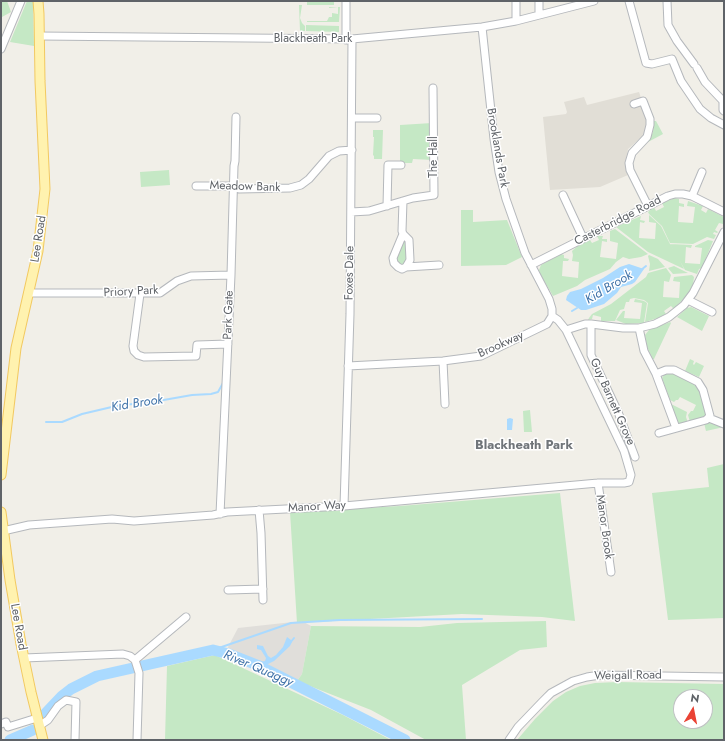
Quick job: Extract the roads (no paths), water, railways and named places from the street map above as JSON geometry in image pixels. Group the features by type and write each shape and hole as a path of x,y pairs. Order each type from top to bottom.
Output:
{"main road":[{"name":"Lee Road","path":"1,475 16,348 38,252 45,189 38,1"},
{"name":"Lee Road","path":"1,512 24,658 43,740"}],"street":[{"path":"1,49 21,1"},
{"name":"Foxes Dale","path":"344,506 352,150 349,40 346,1"},
{"path":"516,1 516,21"},
{"path":"539,1 539,15"},
{"name":"Blackheath Park","path":"39,36 349,40 482,27 516,21 583,2 594,1"},
{"path":"629,1 646,63 652,64 672,59 681,81 700,109 711,118 724,125"},
{"path":"667,1 668,26 677,42 706,82 723,101 724,111"},
{"name":"Brooklands Park","path":"482,27 491,118 499,172 518,235 531,265 550,299 552,316"},
{"name":"The Hall","path":"351,212 369,211 403,201 434,195 433,88"},
{"path":"634,104 643,101 650,119 647,137 632,153 629,163 630,170 648,206"},
{"name":"Park Gate","path":"220,514 231,275 236,117"},
{"path":"352,118 377,118"},
{"name":"Meadow Bank","path":"196,186 229,186 239,189 290,188 301,185 309,179 329,156 339,151 352,150"},
{"path":"387,206 388,165 401,165"},
{"path":"692,196 702,172"},
{"name":"Casterbridge Road","path":"531,265 668,196 675,194 692,196 724,212"},
{"path":"563,195 583,238"},
{"path":"403,201 403,234 393,258 394,264 402,269 406,267 439,265"},
{"path":"552,316 558,320 566,330 585,324 639,328 655,324 679,310 688,300 698,285 724,232"},
{"path":"403,234 409,240 411,250 410,260 406,267"},
{"name":"Priory Park","path":"28,294 160,293 177,281 191,276 231,275"},
{"path":"140,294 133,346 134,351 138,355 144,357 196,356 196,345 228,344"},
{"path":"688,300 712,312"},
{"name":"Brookway","path":"348,366 443,361 480,356 546,324 552,316"},
{"name":"Guy Barnett Grove","path":"591,324 590,356 618,412 635,457"},
{"path":"639,328 644,350 656,374 676,428"},
{"name":"Manor Way","path":"3,531 29,525 112,519 134,521 259,510 344,506 598,483 629,482 631,475 624,452 566,330"},
{"path":"443,361 446,404"},
{"path":"656,374 666,370 674,370 698,382 703,390 710,413 709,418"},
{"path":"659,433 709,418 724,424"},
{"name":"Manor Brook","path":"598,483 610,572"},
{"path":"259,510 262,533 263,600"},
{"path":"228,590 262,589"},
{"path":"135,660 186,617"},
{"path":"24,658 123,654 130,656 135,660 139,673 137,740"},
{"name":"Weigall Road","path":"509,740 518,727 551,693 573,681 600,675 724,677"},
{"path":"1,724 6,722 8,727 38,720 48,720 58,706 66,700 76,702 75,740"}],"water":[{"path":"629,264 644,269 635,282 621,287 617,293 604,304 586,310 581,310 566,300 570,292 581,289 603,278 620,267"},
{"path":"507,419 513,419 512,430 507,430"},
{"path":"287,637 292,642 290,646 274,661 266,665 266,670 257,665 260,662 265,661 266,658 261,650 257,649 257,645 263,646 268,656 271,658 283,647"}],"waterway":[{"name":"Kid Brook","path":"641,270 646,266"},
{"name":"Kid Brook","path":"572,311 577,308"},
{"name":"Kid Brook","path":"46,422 62,422 82,414 116,406 192,395 211,394 218,392 223,383"},
{"path":"213,650 291,623 340,620 482,619"},
{"path":"290,643 294,638"},
{"name":"River Quaggy","path":"43,716 62,696 71,689 97,676 213,650 229,654 257,665 405,740"},
{"name":"River Quaggy","path":"10,740 33,730"}],"district":[{"name":"Blackheath Park","path":"524,446"}]}
